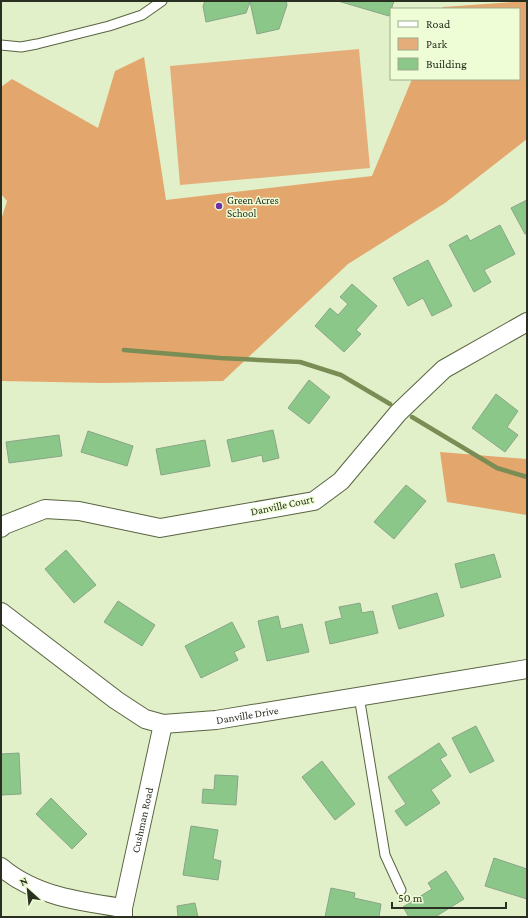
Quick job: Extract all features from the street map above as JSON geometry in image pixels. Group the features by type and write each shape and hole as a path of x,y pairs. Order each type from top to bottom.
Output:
{"street":[{"name":"Danville Court","path":"1,528 4,525 45,509 78,511 160,528 314,500 342,481 398,413 444,369 527,322"},
{"name":"Danville Drive","path":"1,612 116,700 146,719 163,724 216,720 527,669"},
{"name":"Cushman Road","path":"123,912 163,724"},
{"path":"1,867 12,877 26,884 74,900 123,912"}],"lane":[{"path":"1,45 22,47 109,26 142,15 162,1"},
{"path":"358,696 386,855 401,890"}],"green space":[{"path":"359,49 370,168 180,185 170,66"}],"shaded area":[{"path":"527,1 527,139 445,203 348,264 223,381 103,383 1,381 1,220 7,201 1,194 1,87 12,79 98,128 115,71 144,57 166,200 372,176 412,80 520,80 520,8 443,7"},
{"path":"440,452 527,459 527,515 447,502"}],"building":[{"path":"205,1 286,1 287,5 279,29 257,34 250,2 246,13 206,22 203,6"},
{"path":"338,1 394,1 392,8 390,8 389,16"},
{"path":"527,200 527,233 525,234 511,208"},
{"path":"500,225 515,254 484,270 491,282 474,292 449,245 467,235 470,241"},
{"path":"428,260 452,306 432,316 423,298 408,306 393,278"},
{"path":"352,284 377,306 356,330 361,334 344,352 315,326 330,308 338,315 348,304 340,297"},
{"path":"309,380 330,397 309,424 288,408"},
{"path":"496,394 518,411 507,427 518,435 505,452 472,428"},
{"path":"273,430 279,458 263,462 262,455 232,462 227,440"},
{"path":"88,431 133,446 127,466 81,452"},
{"path":"59,435 62,456 9,463 6,442"},
{"path":"205,440 210,466 161,475 156,449"},
{"path":"406,485 426,501 394,539 374,522"},
{"path":"66,550 96,585 74,603 45,569"},
{"path":"494,554 501,577 461,588 455,564"},
{"path":"437,593 444,616 399,629 392,606"},
{"path":"118,601 155,625 142,646 104,622"},
{"path":"360,603 362,613 373,611 378,633 330,644 325,622 342,618 339,607"},
{"path":"278,616 281,629 302,624 309,652 267,661 258,621"},
{"path":"232,622 245,647 234,652 238,660 201,678 185,646"},
{"path":"476,726 494,761 470,773 452,738"},
{"path":"439,743 447,755 440,759 451,776 431,790 440,803 406,826 395,811 406,804 388,777"},
{"path":"19,753 21,794 1,795 1,754"},
{"path":"322,761 355,804 335,820 302,777"},
{"path":"215,775 238,776 236,805 202,803 203,789 214,790"},
{"path":"51,798 87,834 72,849 36,814"},
{"path":"191,826 218,830 213,859 221,861 218,880 183,875"},
{"path":"494,858 527,869 527,899 485,886"},
{"path":"446,871 464,899 435,917 409,917 403,907 432,889 428,883"},
{"path":"331,888 355,893 354,898 381,904 379,917 325,917"},
{"path":"195,903 198,917 178,917 177,906"}],"waterway":[{"path":"124,350 220,358 300,362 341,375 390,404"},
{"path":"412,417 497,468 527,477"}],"place":[{"name":"Green Acres School","path":"219,206"}]}
